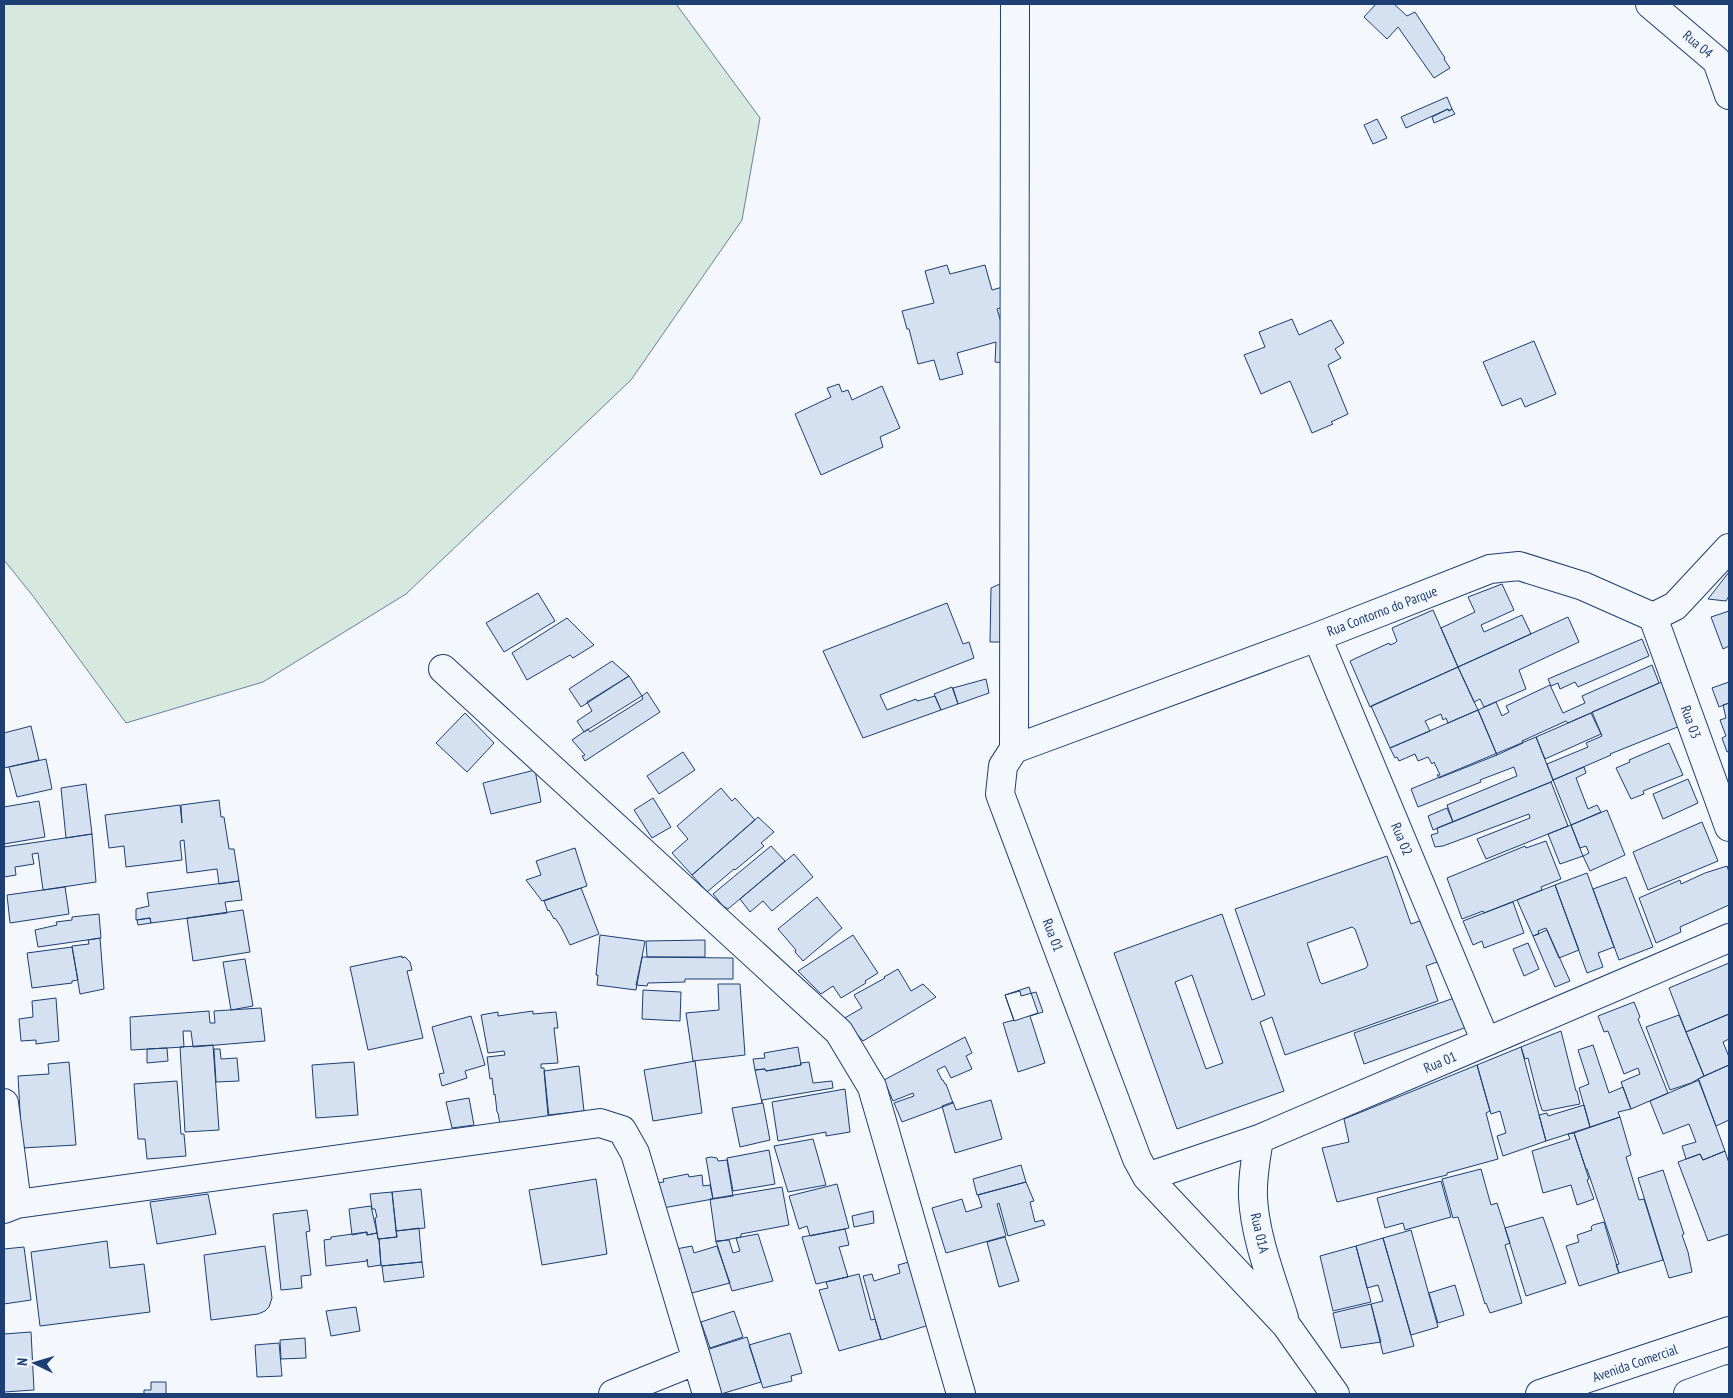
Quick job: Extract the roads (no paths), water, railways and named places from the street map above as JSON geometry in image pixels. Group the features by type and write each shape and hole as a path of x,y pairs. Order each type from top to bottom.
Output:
{"street":[{"path":"1014,748 1015,4"},
{"name":"Rua 04","path":"1650,4 1723,60 1729,95"},
{"path":"1653,618 1675,606 1729,548"},
{"name":"Rua Contorno do Parque","path":"1014,748 1317,636 1490,569 1519,566 1583,586 1653,618"},
{"name":"Rua 03","path":"1653,618 1729,827"},
{"name":"Rua 02","path":"1317,636 1486,1042"},
{"path":"443,669 839,1032 872,1087 961,1394"},
{"name":"Rua 01","path":"1014,748 1003,766 1000,794 1137,1159 1147,1176 1286,1325 1335,1394"},
{"name":"Rua 01","path":"1147,1176 1260,1139 1729,938"},
{"path":"4,1103 10,1206 600,1123 622,1130 635,1153 707,1394"},
{"name":"Rua 01A","path":"1260,1139 1253,1172 1253,1197 1259,1235 1286,1325"},
{"name":"Avenida Comercial","path":"1540,1394 1729,1331"},
{"path":"613,1394 697,1360"},
{"path":"1688,1394 1721,1386"}]}
